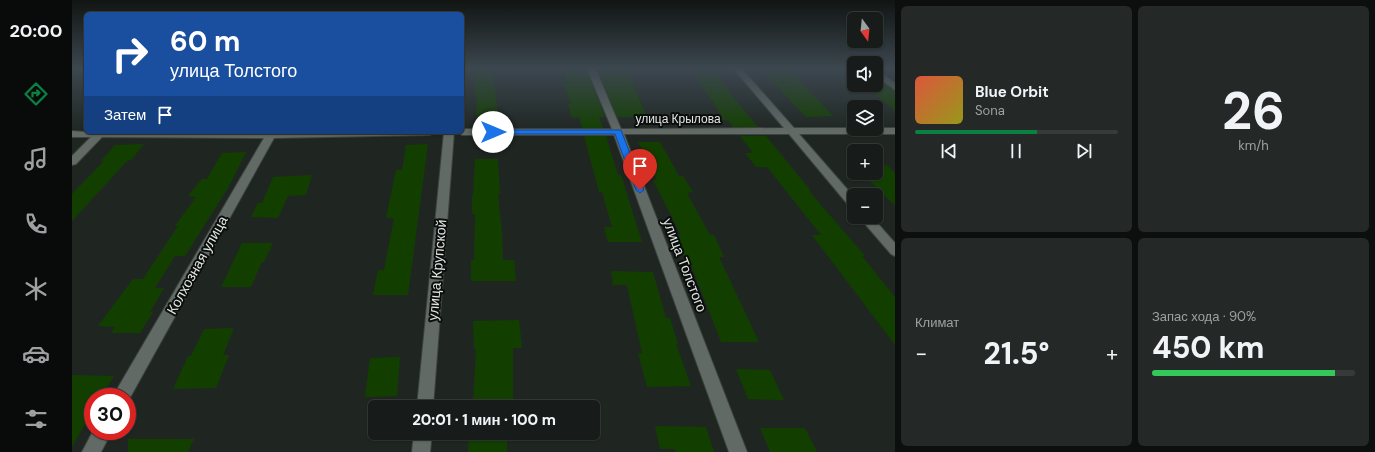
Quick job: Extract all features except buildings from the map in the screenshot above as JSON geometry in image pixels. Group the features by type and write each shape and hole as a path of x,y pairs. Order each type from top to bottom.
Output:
{"street":[{"name":"улица Толстого","path":"600,89 618,132 738,452"},
{"path":"755,89 847,196"},
{"name":"улица Крылова","path":"464,132 895,131"},
{"path":"72,134 84,134"},
{"path":"72,162 100,134"},
{"name":"Колхозная улица","path":"127,388 271,134"},
{"name":"улица Крупской","path":"426,400 449,134"},
{"path":"872,224 895,251"},
{"path":"91,452 98,440"},
{"path":"421,452 422,440"}],"route":[{"path":"493,132 618,132 640,190"}]}
